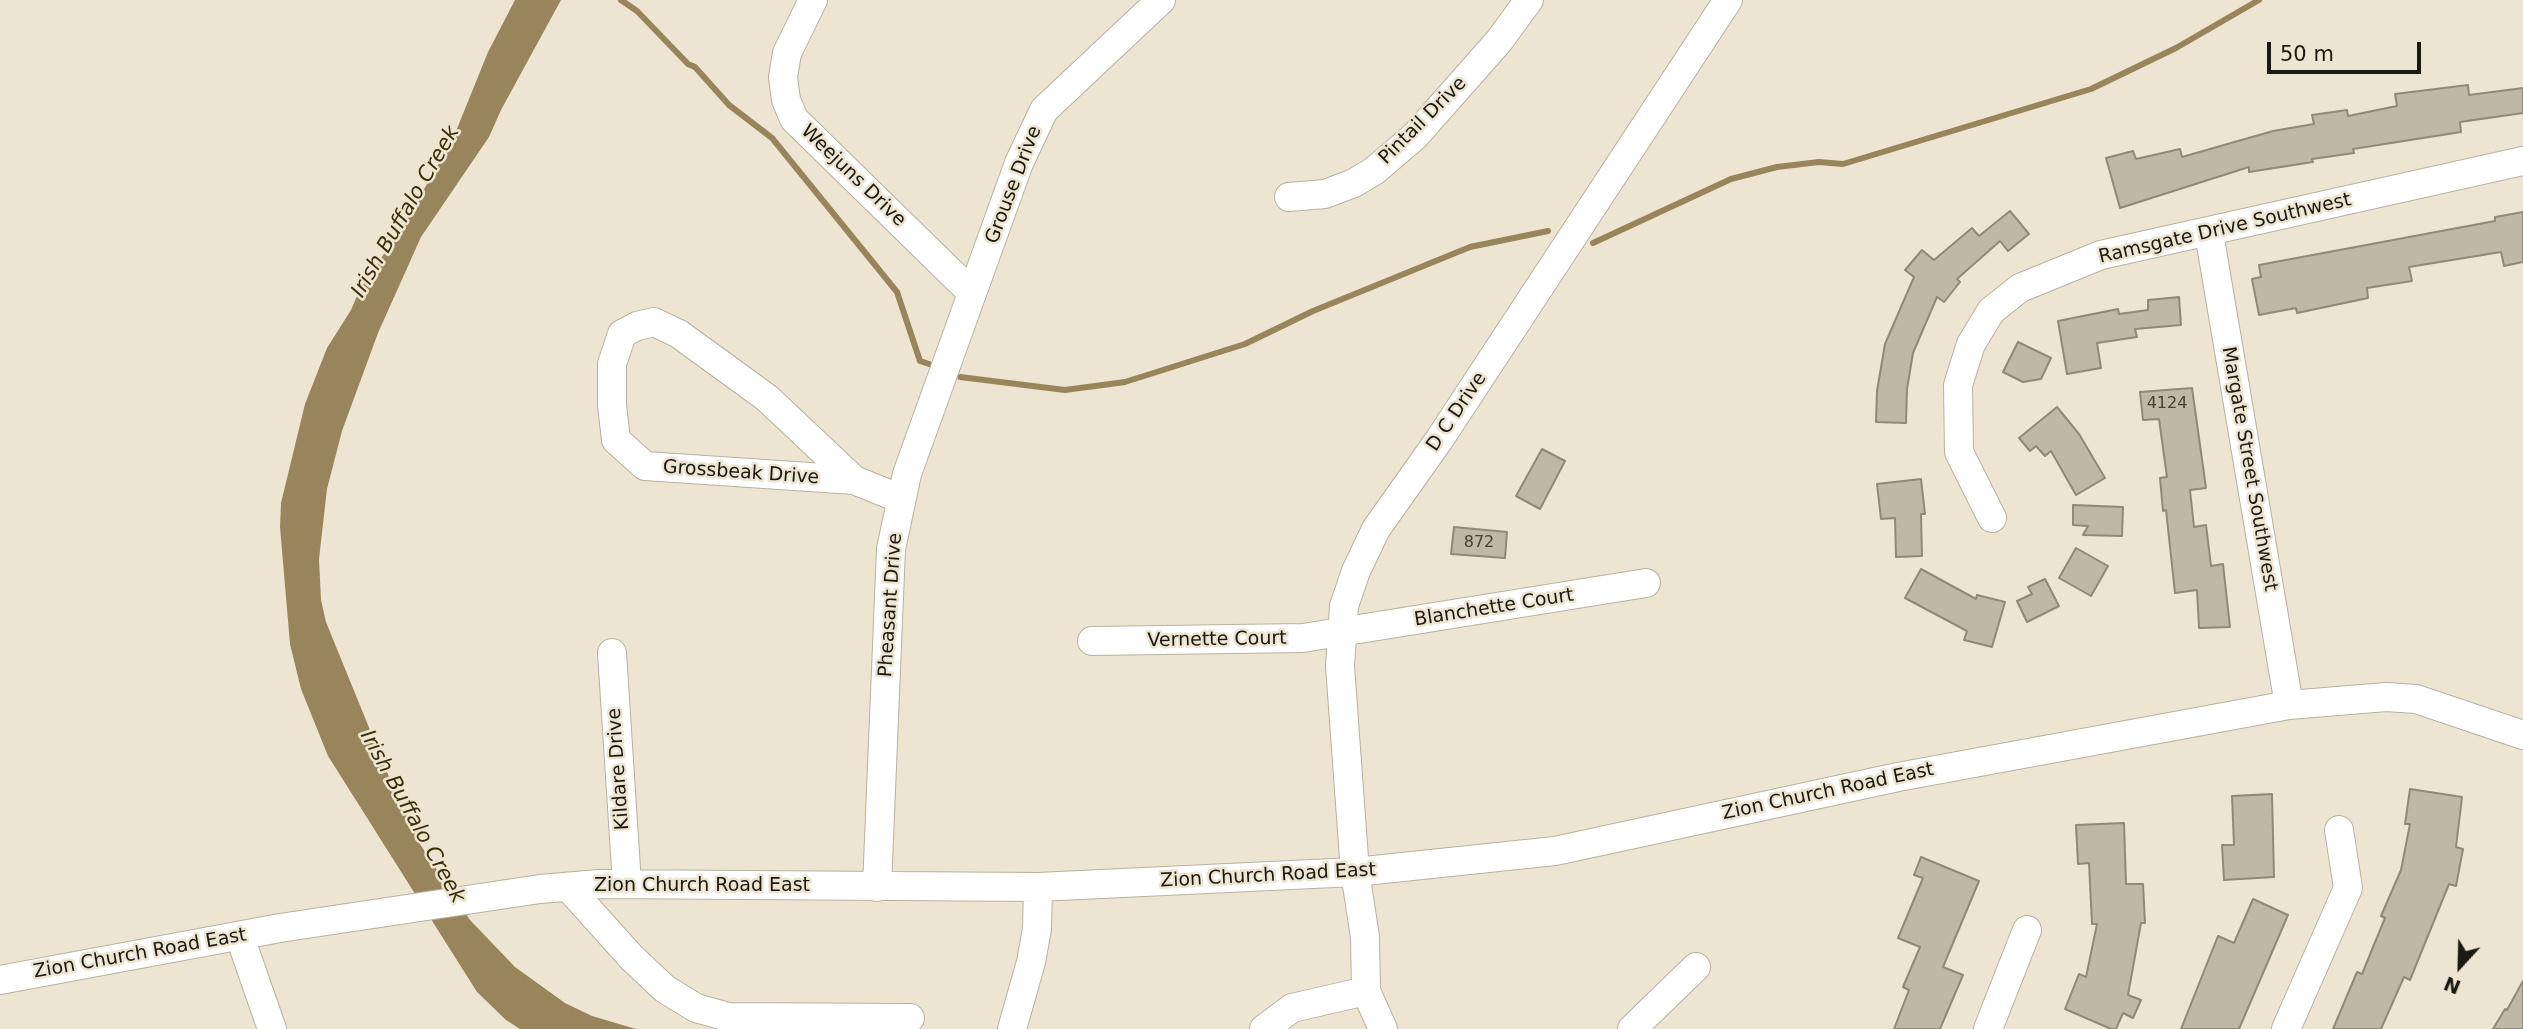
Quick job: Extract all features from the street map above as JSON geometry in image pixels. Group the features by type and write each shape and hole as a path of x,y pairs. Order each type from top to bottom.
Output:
{"street":[{"name":"Weejuns Drive","path":"813,0 787,53 784,89 794,119 972,293"},
{"name":"Grouse Drive","path":"972,293 1019,163 1044,110 1161,0"},
{"name":"Pintail Drive","path":"1289,197 1325,194 1354,183 1374,171 1415,136 1499,41 1529,0"},
{"name":"D C Drive","path":"1366,991 1365,937 1356,872 1340,666 1344,606 1356,570 1376,529 1447,429 1728,0"},
{"name":"Ramsgate Drive Southwest","path":"1992,518 1959,452 1958,385 1972,344 1991,311 2020,288 2101,254 2209,233 2523,161"},
{"name":"Margate Street Southwest","path":"2209,233 2290,705"},
{"name":"Pheasant Drive","path":"877,887 891,549 901,499 972,293"},
{"name":"Grossbeak Drive","path":"854,480 767,398 679,334 654,322 622,334 612,363 612,405 617,440 645,466 854,480 901,499"},
{"name":"Blanchette Court","path":"1341,633 1646,583"},
{"name":"Vernette Court","path":"1092,641 1255,641 1341,633"},
{"name":"Kildare Drive","path":"612,653 627,884"},
{"name":"Zion Church Road East","path":"0,980 280,928 540,889 627,884 1038,887 1356,872 1555,851 1898,777 2290,705 2386,697 2416,699 2523,735"},
{"path":"2286,1029 2348,888 2340,830"},
{"path":"1012,1029 1031,962 1037,929 1038,887"},
{"path":"569,888 632,958 665,989 718,1021 729,1017 823,1020 910,1018"},
{"path":"1994,1027 2027,930"},
{"path":"240,937 272,1029"},
{"path":"1632,1029 1696,967"},
{"path":"1264,1029 1292,1009 1366,991 1383,1029"}],"shaded area":[{"path":"515,0 561,0 489,137 421,237 378,333 342,431 327,489 319,559 321,600 326,622 394,789 420,844 470,920 515,967 565,1003 592,1016 636,1029 520,1029 506,1020 477,992 328,756 301,689 290,644 280,527 281,503 305,404 327,348 351,310 360,289 399,232 452,141 488,52"}],"building":[{"path":"2468,85 2469,95 2523,88 2523,113 2460,122 2461,132 2353,149 2354,153 2312,159 2313,162 2249,172 2249,167 2120,208 2106,158 2133,151 2136,159 2180,149 2182,157 2273,131 2314,124 2312,115 2347,110 2348,116 2397,106 2395,94"},
{"path":"2010,211 2029,234 2008,251 2000,241 1957,279 1960,282 1944,302 1937,297 1913,353 1907,389 1906,423 1876,422 1877,391 1885,344 1914,277 1905,270 1922,250 1934,260 1972,228 1979,236"},
{"path":"2523,212 2523,262 2504,266 2501,252 2409,267 2412,281 2367,288 2368,298 2297,313 2296,308 2259,315 2252,279 2261,277 2259,265 2495,221 2495,217"},
{"path":"2179,297 2181,325 2135,329 2137,337 2097,343 2101,368 2067,374 2058,321 2118,309 2119,314 2148,310 2148,300"},
{"path":"2018,342 2051,358 2041,379 2023,382 2003,372"},
{"path":"2192,388 2206,488 2190,490 2194,527 2206,525 2211,566 2223,564 2230,627 2199,628 2197,590 2175,593 2166,510 2163,511 2160,478 2167,477 2159,419 2143,420 2140,392"},
{"path":"2057,407 2079,434 2105,478 2076,495 2051,451 2045,456 2036,446 2030,451 2019,438"},
{"path":"1542,449 1565,461 1540,509 1516,496"},
{"path":"1921,479 1925,514 1921,514 1922,556 1896,557 1895,518 1881,519 1877,484"},
{"path":"2073,505 2123,507 2122,536 2083,535 2088,526 2073,525"},
{"path":"1454,527 1507,532 1505,558 1451,554"},
{"path":"2076,548 2108,566 2091,596 2059,578"},
{"path":"1921,569 1976,599 1977,595 2005,602 1992,647 1964,640 1967,631 1905,598"},
{"path":"2045,579 2059,606 2027,622 2017,601 2032,594 2028,587"},
{"path":"2410,789 2462,797 2456,847 2463,849 2456,886 2449,884 2410,980 2404,977 2381,1029 2333,1029 2357,972 2362,974 2385,918 2381,916 2401,870 2410,824 2405,824"},
{"path":"2272,794 2274,877 2224,880 2222,845 2234,845 2232,796"},
{"path":"2124,823 2126,884 2143,884 2145,923 2141,923 2128,995 2141,1000 2133,1018 2123,1013 2116,1029 2111,1029 2065,1009 2079,974 2086,977 2097,924 2092,924 2089,863 2078,864 2076,825"},
{"path":"1921,857 1979,881 1943,967 1963,975 1940,1029 1894,1029 1909,990 1903,987 1920,947 1898,938 1923,878 1914,875"},
{"path":"2253,899 2288,915 2239,1029 2181,1029 2218,936 2234,943"},
{"path":"2523,981 2523,1029 2493,1029 2505,1009 2507,1010"}],"waterway":[{"path":"621,0 637,11 688,64 695,67 729,105 772,138 897,292 920,361 929,364"},
{"path":"1593,243 1731,179 1777,167 1819,162 1843,164 2091,89 2176,48 2259,0"},
{"path":"960,377 1065,390 1125,382 1245,344 1313,311 1470,247 1548,231"}],"water label":[{"name":"Irish Buffalo Creek","path":"406,212"},
{"name":"Irish Buffalo Creek","path":"412,817"}]}
